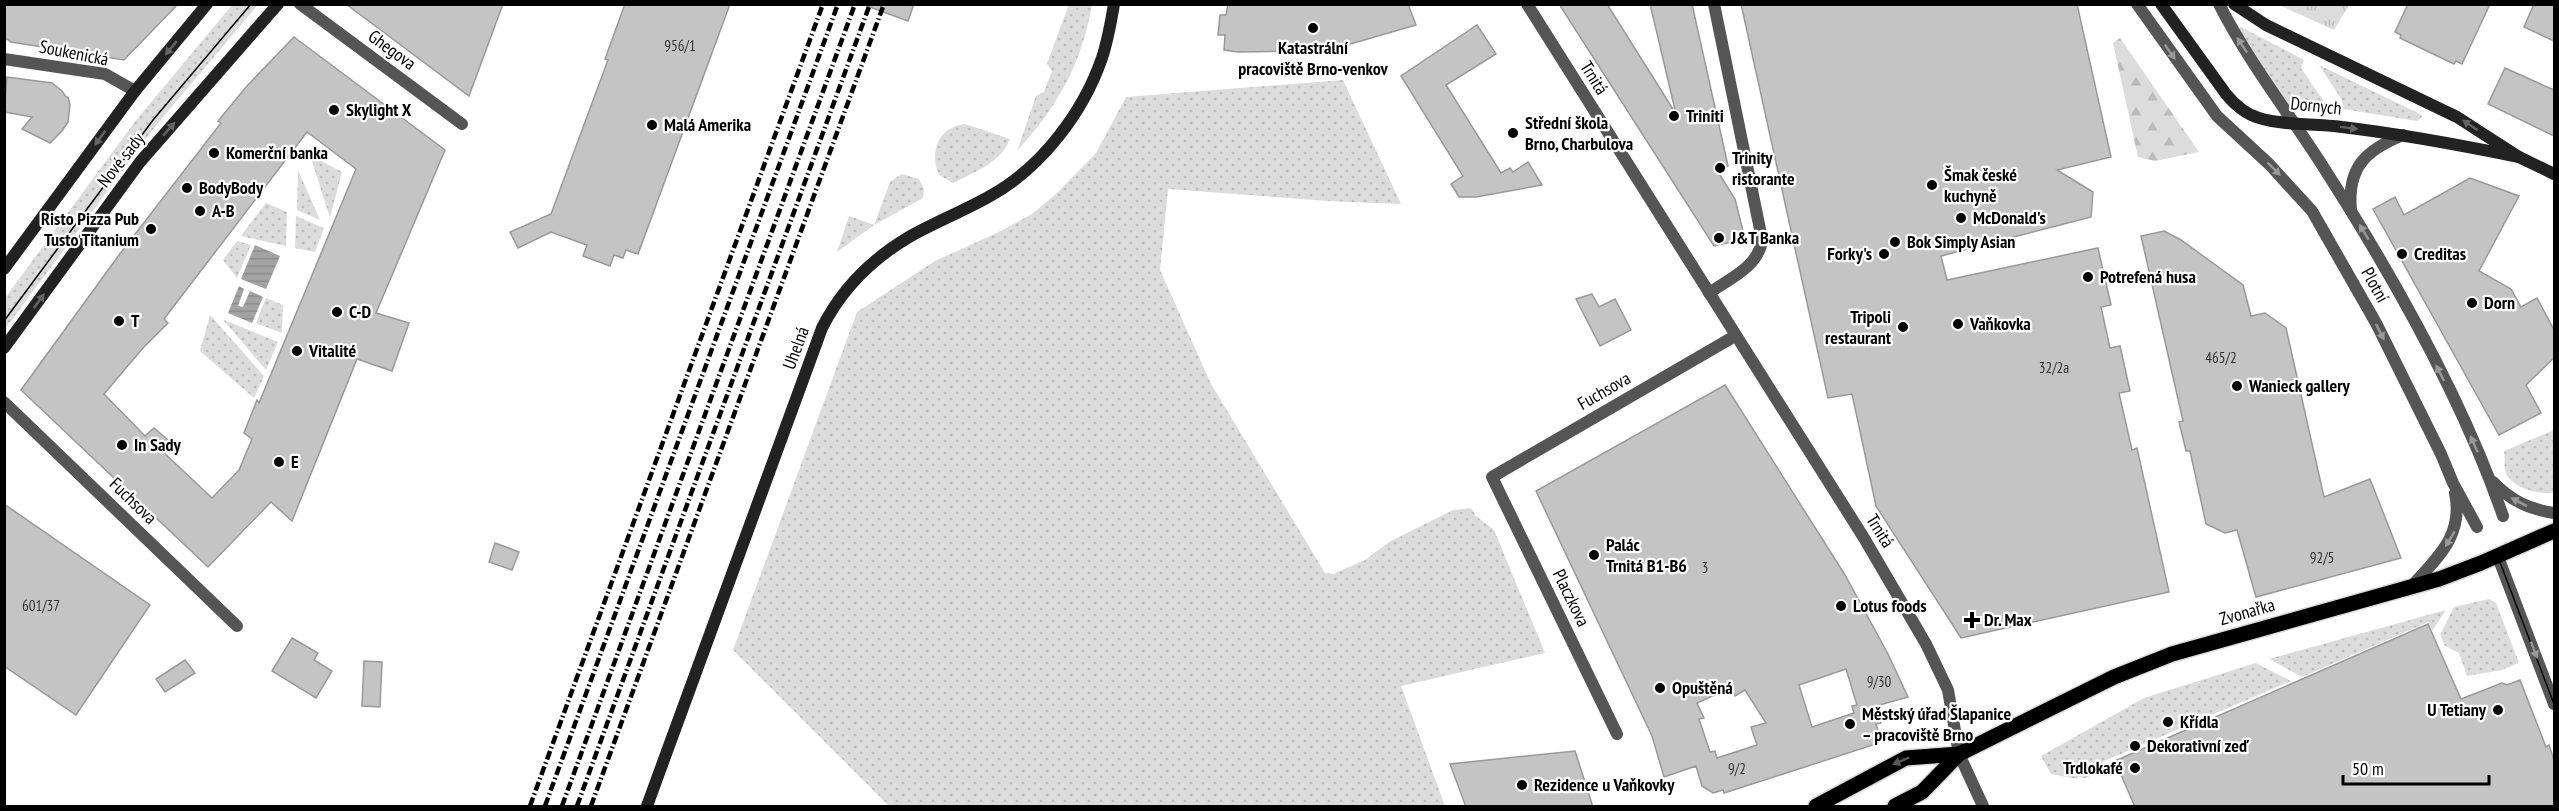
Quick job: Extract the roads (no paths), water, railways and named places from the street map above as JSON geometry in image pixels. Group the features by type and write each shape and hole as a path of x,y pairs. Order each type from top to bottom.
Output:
{"main road":[{"name":"Nové sady","path":"4,269 135,91 207,4"},
{"name":"Nové sady","path":"4,348 140,162 278,4"},
{"name":"Uhelná","path":"647,807 822,328 832,308 844,291 886,252 909,237 990,196 1027,170 1074,115 1097,70 1107,40 1114,4"},
{"name":"Dornych","path":"2161,4 2236,106 2262,119 2403,135 2519,157"},
{"name":"Dornych","path":"2234,4 2266,25 2457,117 2519,157 2554,174"},
{"name":"Zvonařka","path":"1959,754 2114,677 2160,658 2410,588 2498,556 2554,531"},
{"path":"1816,807 1906,758 1959,754"},
{"path":"1895,807 1922,792 1959,754"}],"street":[{"name":"Ghegova","path":"300,4 462,124"},
{"name":"Trnitá","path":"1527,4 1864,538 1926,644 1948,690 1959,754 1983,807"},
{"name":"Plotní","path":"2137,4 2204,101 2231,130 2270,164 2312,212 2376,323 2453,483 2477,527"},
{"name":"Plotní","path":"2219,4 2231,28 2351,211 2418,330 2458,408 2490,479 2503,516"},
{"path":"1708,293 1750,265 1762,250 1762,239 1715,10"},
{"name":"Soukenická","path":"4,59 105,74 135,91"},
{"path":"2351,211 2350,187 2359,165 2380,145 2403,135"},
{"name":"Fuchsova","path":"1492,477 1735,336"},
{"name":"Fuchsova","path":"4,402 237,626"},
{"name":"Placzkova","path":"1492,477 1617,734"},
{"name":"Plotní","path":"2490,479 2505,494 2519,503 2532,509 2554,513"},
{"name":"Plotní","path":"2410,588 2440,554 2456,528 2458,505 2453,483"},
{"path":"2498,556 2554,704"}],"tram line":[{"path":"4,321 153,120 251,4"},
{"path":"2498,557 2554,704"}],"railway":[{"path":"530,806 823,4"},
{"path":"545,806 838,4"},
{"path":"562,806 855,4"},
{"path":"577,806 870,4"},
{"path":"591,806 884,4"}],"place":[{"name":"Katastrální pracoviště Brno-venkov","path":"1313,28"},
{"name":"Skylight X","path":"334,110"},
{"name":"Triniti","path":"1674,116"},
{"name":"Malá Amerika","path":"652,125"},
{"name":"Střední škola Brno, Charbulova","path":"1513,133"},
{"name":"Komerční banka","path":"214,153"},
{"name":"Trinity ristorante","path":"1720,168"},
{"name":"Šmak české kuchyně","path":"1932,185"},
{"name":"BodyBody","path":"187,188"},
{"name":"A-B","path":"200,211"},
{"name":"McDonald's","path":"1961,218"},
{"name":"Risto Pizza Pub Tusto Titanium","path":"151,229"},
{"name":"J&T Banka","path":"1719,238"},
{"name":"Bok Simply Asian","path":"1895,242"},
{"name":"Forky's","path":"1884,254"},
{"name":"Creditas","path":"2402,254"},
{"name":"Potrefená husa","path":"2088,277"},
{"name":"Dorn","path":"2472,303"},
{"name":"C-D","path":"337,312"},
{"name":"T","path":"119,321"},
{"name":"Vaňkovka","path":"1958,324"},
{"name":"Tripoli restaurant","path":"1903,327"},
{"name":"Vitalité","path":"297,351"},
{"name":"Wanieck gallery","path":"2237,386"},
{"name":"In Sady","path":"122,445"},
{"name":"E","path":"279,462"},
{"name":"Palác Trnitá B1-B6","path":"1594,555"},
{"name":"Lotus foods","path":"1841,606"},
{"name":"Dr. Max","path":"1972,620"},
{"name":"Opuštěná","path":"1660,688"},
{"name":"U Tetiany","path":"2498,710"},
{"name":"Křídla","path":"2168,722"},
{"name":"Městský úřad Šlapanice – pracoviště Brno","path":"1850,724"},
{"name":"Dekorativní zeď","path":"2135,746"},
{"name":"Trdlokafé","path":"2135,768"},
{"name":"Rezidence u Vaňkovky","path":"1522,785"}]}
